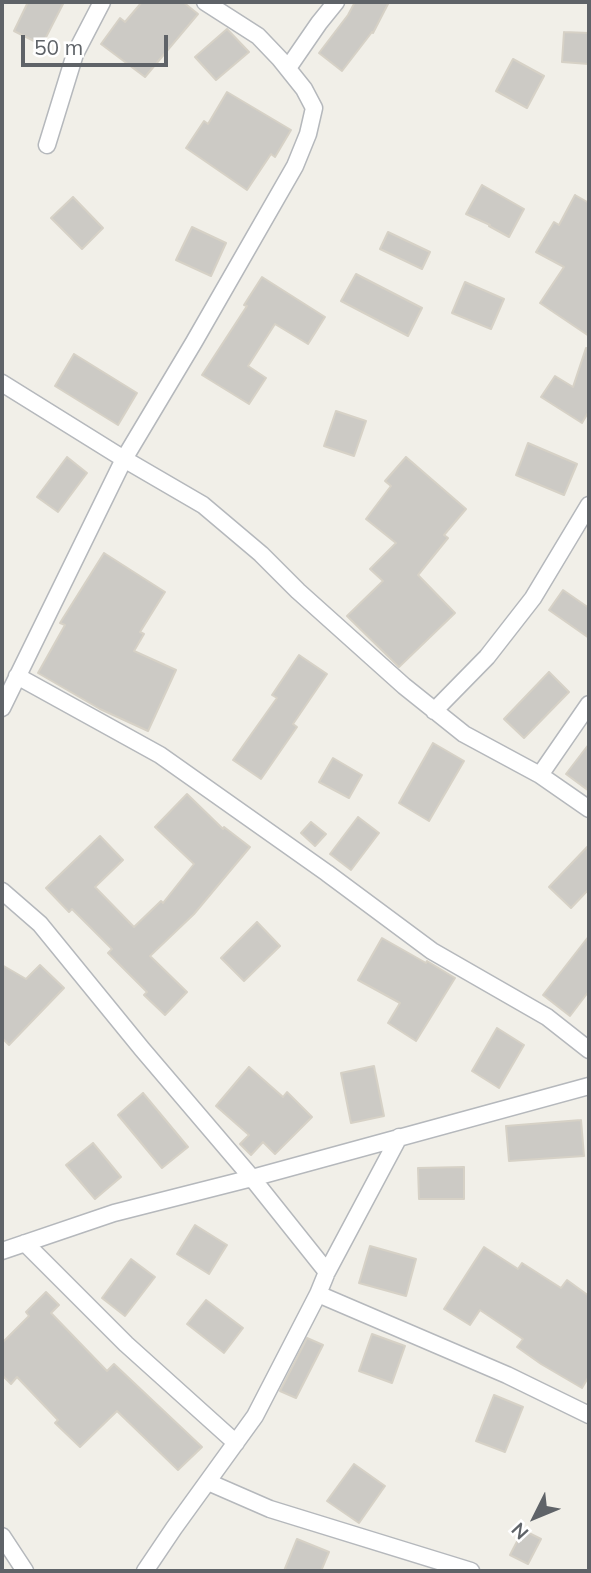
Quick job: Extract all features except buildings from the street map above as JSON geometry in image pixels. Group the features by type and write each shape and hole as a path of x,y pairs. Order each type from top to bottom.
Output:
{"street":[{"path":"47,145 75,54 102,2"},
{"path":"2,708 124,459 295,166 308,134 314,108 288,68 258,36 205,2"},
{"path":"288,68 336,2"},
{"path":"2,383 203,505 434,711 464,734 540,775 589,809"},
{"path":"434,711 487,657 534,598 589,505"},
{"path":"17,676 160,755 432,951 547,1017 589,1050"},
{"path":"540,775 589,704"},
{"path":"2,891 40,924 327,1272"},
{"path":"2,1251 114,1213 589,1086"},
{"path":"145,1571 255,1416 398,1137"},
{"path":"25,1243 126,1344 236,1443"},
{"path":"318,1294 507,1376 589,1415"},
{"path":"208,1482 270,1509 471,1571"},
{"path":"2,1536 25,1571"}]}
